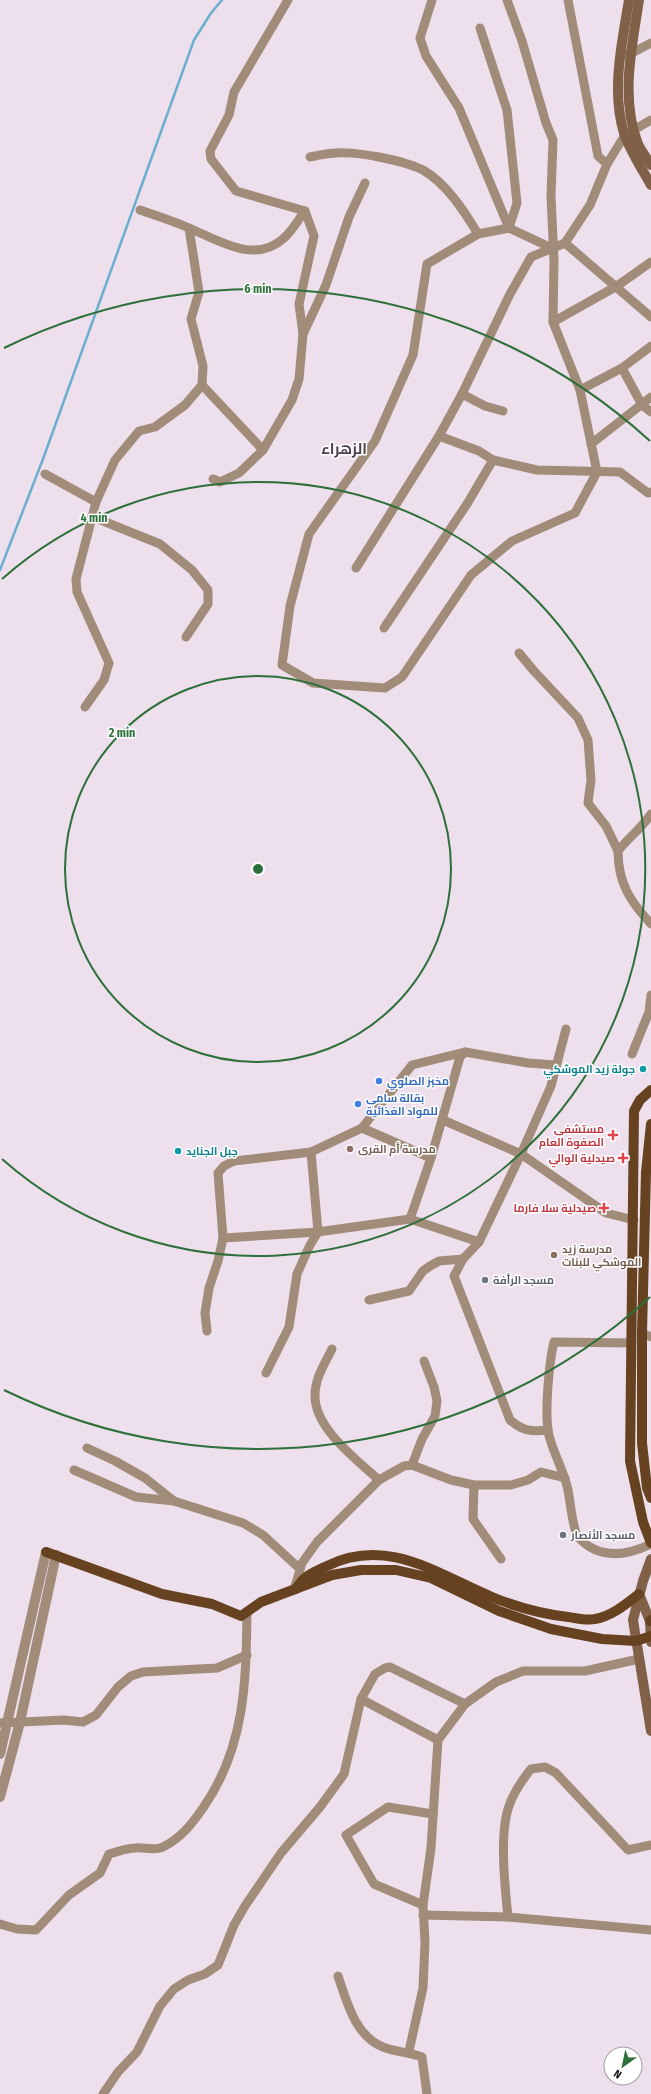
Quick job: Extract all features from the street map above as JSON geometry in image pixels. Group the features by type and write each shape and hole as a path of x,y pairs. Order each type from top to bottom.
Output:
{"main road":[{"path":"629,0 626,54 619,112 625,135 651,185"},
{"path":"639,0 626,54 629,109 638,144 651,165"},
{"path":"651,1090 640,1100 634,1111 634,1220 630,1461 643,1522 651,1543"},
{"path":"651,1124 646,1172 649,1223 647,1335 642,1443 647,1488 651,1498"},
{"path":"51,1553 162,1594 212,1604 241,1616 261,1602 332,1575 361,1570 396,1570 431,1578 499,1611 551,1629 602,1639 636,1641 651,1636"},
{"path":"295,1590 305,1577 332,1563 358,1555 393,1556 426,1566 493,1597 549,1615 595,1620 620,1610 639,1594"},
{"path":"651,1559 639,1594 633,1620 651,1731"},
{"path":"639,1594 651,1620 651,1642"}],"street":[{"path":"288,0 234,92 229,115 210,151 211,159 236,191 305,212"},
{"path":"432,0 420,38 426,56 458,108 509,228"},
{"path":"507,0 522,41 546,123 553,140 554,152 551,196 554,249 553,322 580,390 597,472 575,513 512,541 471,575 402,677 385,688 313,683 282,665 290,606 309,534 375,441 407,369 413,355 427,264 451,248 478,234 509,228 554,249"},
{"path":"568,0 598,156 607,164"},
{"path":"480,28 507,110 517,204 509,228"},
{"path":"626,54 651,43"},
{"path":"356,568 439,436 462,394 510,294 531,257 554,249 565,242 590,205 607,164 625,135 651,120"},
{"path":"310,157 334,152 354,153 404,162 424,170 462,207 478,234"},
{"path":"303,334 326,285 349,217 366,183"},
{"path":"140,210 189,228 227,246 251,251 271,246 283,238 305,212"},
{"path":"213,478 220,482 239,473 263,450 292,400 299,379 303,334 299,304 314,236 305,212"},
{"path":"85,707 104,680 109,663 77,592 76,578 96,502 115,460 139,431 155,427 185,405 202,385 203,366 191,319 199,292 189,228"},
{"path":"565,242 651,316"},
{"path":"553,322 617,286 651,262"},
{"path":"580,390 622,368 651,346"},
{"path":"622,368 642,405 651,412"},
{"path":"202,385 263,450"},
{"path":"462,394 485,406 503,410"},
{"path":"591,444 651,397"},
{"path":"439,436 479,451 493,460 537,470 620,472 648,493 651,492"},
{"path":"384,628 467,504 493,460"},
{"path":"45,474 96,502"},
{"path":"93,517 160,544 192,570 208,590 208,604 186,637"},
{"path":"519,652 534,672 578,718 588,740 591,780 588,803 606,826 618,851 623,883 627,893 633,904 651,924"},
{"path":"618,851 629,837 642,827 651,814"},
{"path":"632,1054 648,1012 651,995"},
{"path":"548,1430 529,1432 518,1427 510,1420 454,1276 463,1259 479,1242 552,1086 555,1065 566,1029"},
{"path":"207,1331 205,1313 209,1288 218,1261 223,1238 218,1173 224,1166 234,1162 311,1152 362,1128 412,1065 465,1052 528,1063 555,1065"},
{"path":"410,1219 443,1120 460,1057 465,1052"},
{"path":"443,1120 521,1154 606,1213 634,1220"},
{"path":"362,1128 431,1158"},
{"path":"266,1374 289,1327 297,1274 310,1245 318,1232 311,1152"},
{"path":"223,1238 318,1232 410,1219 479,1242"},
{"path":"369,1300 409,1291 423,1271 439,1261 463,1259"},
{"path":"631,1343 554,1342 549,1378 548,1430 565,1478 577,1536 589,1546 603,1552 618,1554 633,1553 651,1543"},
{"path":"332,1349 320,1372 315,1395 320,1416 332,1436 379,1480"},
{"path":"412,1465 422,1439 436,1416 437,1402 434,1387 424,1360"},
{"path":"87,1448 115,1461 145,1478 174,1501"},
{"path":"295,1590 302,1563 317,1542 379,1480 404,1466 412,1465 451,1480 474,1485 511,1485 528,1480 541,1472 565,1478"},
{"path":"74,1470 136,1497 174,1501 243,1523 264,1536 300,1569"},
{"path":"474,1485 472,1512 473,1519 501,1560"},
{"path":"0,1797 20,1722 51,1553"},
{"path":"0,1754 3,1724 51,1553"},
{"path":"0,1924 17,1929 36,1930 69,1895 100,1873 109,1854 134,1848 160,1848 178,1839 196,1819 218,1786 233,1750 245,1686 247,1613"},
{"path":"3,1724 64,1720 83,1722 96,1715 118,1687 131,1676 142,1672 217,1668 247,1655"},
{"path":"409,2052 423,1988 425,1942 423,1905 431,1848 438,1740 465,1704 496,1682 523,1671 584,1671 639,1659"},
{"path":"103,2094 137,2052 160,2006 174,1989 188,1980 205,1974 218,1965 234,1925 244,1906 281,1853 320,1807 344,1774 361,1699 375,1674 390,1667 465,1704"},
{"path":"361,1699 438,1740"},
{"path":"508,1917 504,1876 505,1822 509,1805 531,1769 545,1767 556,1772 628,1850 651,1845"},
{"path":"423,1905 374,1884 346,1835 388,1807 433,1814"},
{"path":"423,1916 508,1917 651,1930"},
{"path":"338,1976 352,2015 366,2036 383,2047 409,2052 422,2057 427,2094"}],"waterway":[{"path":"0,570 43,459 194,40 211,13 222,0"}],"place":[{"name":"جولة زيد الموشكي","path":"643,1069"},
{"name":"مخبز الصلوي","path":"379,1081"},
{"name":"بقالة سامي للمواد الغذائية","path":"358,1104"},
{"name":"مستشفى الصفوة العام","path":"613,1135"},
{"name":"مدرسة أم القرى","path":"350,1149"},
{"name":"جبل الجنايد","path":"178,1151"},
{"name":"صيدلية الوالي","path":"623,1158"},
{"name":"صيدلية سلا فارما","path":"604,1208"},
{"name":"مدرسة زيد الموشكي للبنات","path":"554,1255"},
{"name":"مسجد الرأفة","path":"485,1280"},
{"name":"مسجد الأنصار","path":"563,1535"}],"district":[{"name":"الزهراء","path":"344,449"}]}
